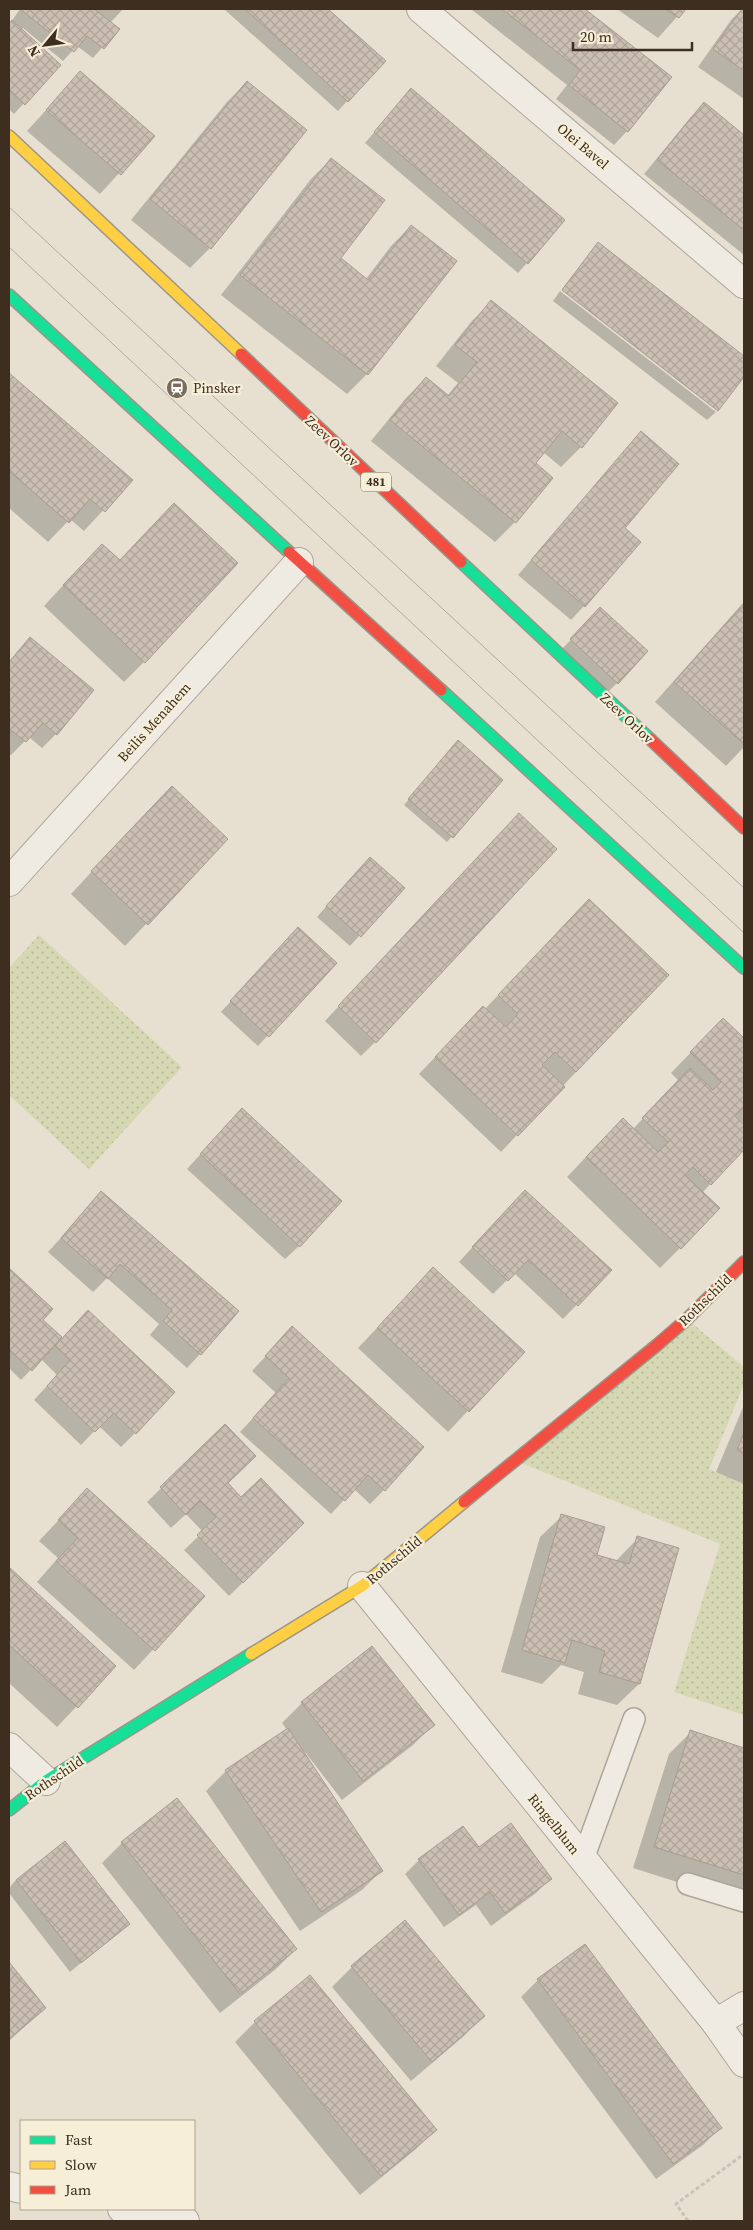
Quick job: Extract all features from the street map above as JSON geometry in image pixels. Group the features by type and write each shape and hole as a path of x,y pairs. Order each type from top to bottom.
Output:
{"main road":[{"name":"Zeev Orlov","path":"9,136 744,828"},
{"path":"9,296 744,968"},
{"name":"Rothschild","path":"9,1810 46,1781 362,1586 514,1460 657,1346 744,1262"}],"street":[{"name":"Olei Bavel","path":"421,9 744,284"},
{"name":"Beilis Menahem","path":"9,882 299,562"},
{"name":"Ringelblum","path":"362,1586 716,2023 744,2063"},
{"path":"9,1747 46,1781"},
{"path":"716,2023 744,2006"},
{"path":"127,2210 185,2221"}],"lane":[{"path":"583,1859 634,1719"},
{"path":"688,1884 744,1901"}],"path":[{"path":"688,2221 676,2204 744,2154"}],"green space":[{"path":"39,935 182,1067 89,1169 9,1095 9,968"},
{"path":"687,1319 744,1367 744,1384 709,1469 744,1484 744,1715 674,1692 720,1544 514,1460"}],"building":[{"path":"20,9 94,9 120,29 104,49 87,36 74,52"},
{"path":"245,9 328,9 386,61 348,102"},
{"path":"502,9 585,9 672,77 628,132 569,85 580,70"},
{"path":"665,9 686,9 679,18"},
{"path":"742,9 744,9 744,71 713,49"},
{"path":"12,20 61,65 25,105 9,90 9,24"},
{"path":"80,71 155,136 121,175 46,110"},
{"path":"247,81 307,130 211,249 150,199"},
{"path":"411,88 565,220 528,264 374,132"},
{"path":"704,102 744,135 744,230 657,160"},
{"path":"331,158 385,200 341,258 368,280 411,225 457,261 368,375 240,275"},
{"path":"598,242 744,356 744,377 718,411 562,290"},
{"path":"491,300 618,403 582,448 562,431 536,463 553,478 516,523 390,420 426,377 449,396 477,362 455,345"},
{"path":"9,373 133,480 105,512 90,499 69,523 9,471"},
{"path":"641,431 679,464 625,528 641,542 585,607 531,560"},
{"path":"174,503 238,563 145,663 63,585 102,544 120,560"},
{"path":"744,603 744,744 674,682"},
{"path":"600,607 648,651 618,684 570,639"},
{"path":"30,637 94,690 57,735 43,723 26,742 12,731 9,735 9,662"},
{"path":"458,740 503,780 453,838 408,799"},
{"path":"172,786 228,839 148,925 91,871"},
{"path":"519,813 557,849 376,1043 338,1006"},
{"path":"370,857 405,888 361,937 326,906"},
{"path":"589,899 669,975 576,1072 555,1052 542,1065 565,1087 518,1136 435,1057 483,1006 506,1027 518,1014 498,995"},
{"path":"298,927 337,963 269,1037 230,1001"},
{"path":"723,1018 744,1038 744,1107 735,1116 744,1125 744,1150 711,1185 693,1167 685,1175 720,1208 681,1249 586,1157 623,1118 658,1152 668,1142 642,1118 690,1068 713,1090 721,1082 690,1052"},
{"path":"242,1108 342,1201 300,1247 200,1154"},
{"path":"525,1190 612,1270 578,1306 528,1260 508,1281 472,1247"},
{"path":"101,1191 239,1311 201,1355 163,1321 172,1310 120,1264 108,1279 61,1238"},
{"path":"433,1267 525,1352 469,1412 377,1328"},
{"path":"9,1268 53,1309 43,1320 62,1337 32,1371 9,1350"},
{"path":"88,1310 175,1392 136,1434 114,1413 95,1432 47,1386 70,1360 55,1346"},
{"path":"292,1326 424,1447 385,1491 368,1475 345,1501 253,1418 289,1378 265,1356"},
{"path":"225,1424 256,1456 228,1483 241,1497 261,1478 304,1523 243,1583 197,1535 216,1517 200,1501 186,1515 160,1487"},
{"path":"744,1432 744,1454 737,1450"},
{"path":"87,1488 205,1596 155,1651 56,1561 78,1538 58,1520"},
{"path":"561,1514 605,1527 597,1555 629,1564 637,1536 679,1548 640,1684 599,1672 605,1651 572,1640 565,1663 522,1650"},
{"path":"9,1567 116,1666 78,1708 9,1645"},
{"path":"372,1646 435,1725 363,1781 301,1702"},
{"path":"288,1728 383,1871 321,1912 225,1770"},
{"path":"690,1730 744,1748 744,1875 654,1847"},
{"path":"177,1798 297,1949 240,1994 121,1842"},
{"path":"511,1823 552,1879 505,1913 490,1892 459,1915 418,1859 463,1826 479,1847"},
{"path":"65,1841 130,1924 81,1963 16,1880"},
{"path":"405,1920 485,2016 432,2062 351,1966"},
{"path":"585,1944 722,2128 673,2164 537,1979"},
{"path":"9,1962 46,2008 9,2039"},
{"path":"310,1975 437,2130 381,2176 254,2021"}],"tram line":[{"path":"9,207 744,888"},
{"path":"9,247 744,933"}],"traffic: fast":[{"path":"9,295 289,552"},
{"path":"461,562 650,739"},
{"path":"441,690 744,968"},
{"path":"9,1810 46,1781 251,1654"}],"traffic: slow":[{"path":"9,136 241,354"},
{"path":"251,1654 362,1586 464,1502"}],"traffic: jam":[{"path":"241,354 461,562"},
{"path":"289,552 441,690"},
{"path":"650,739 744,828"},
{"path":"464,1502 657,1345 687,1319 744,1262"}],"place":[{"name":"Pinsker","path":"177,388"}]}
